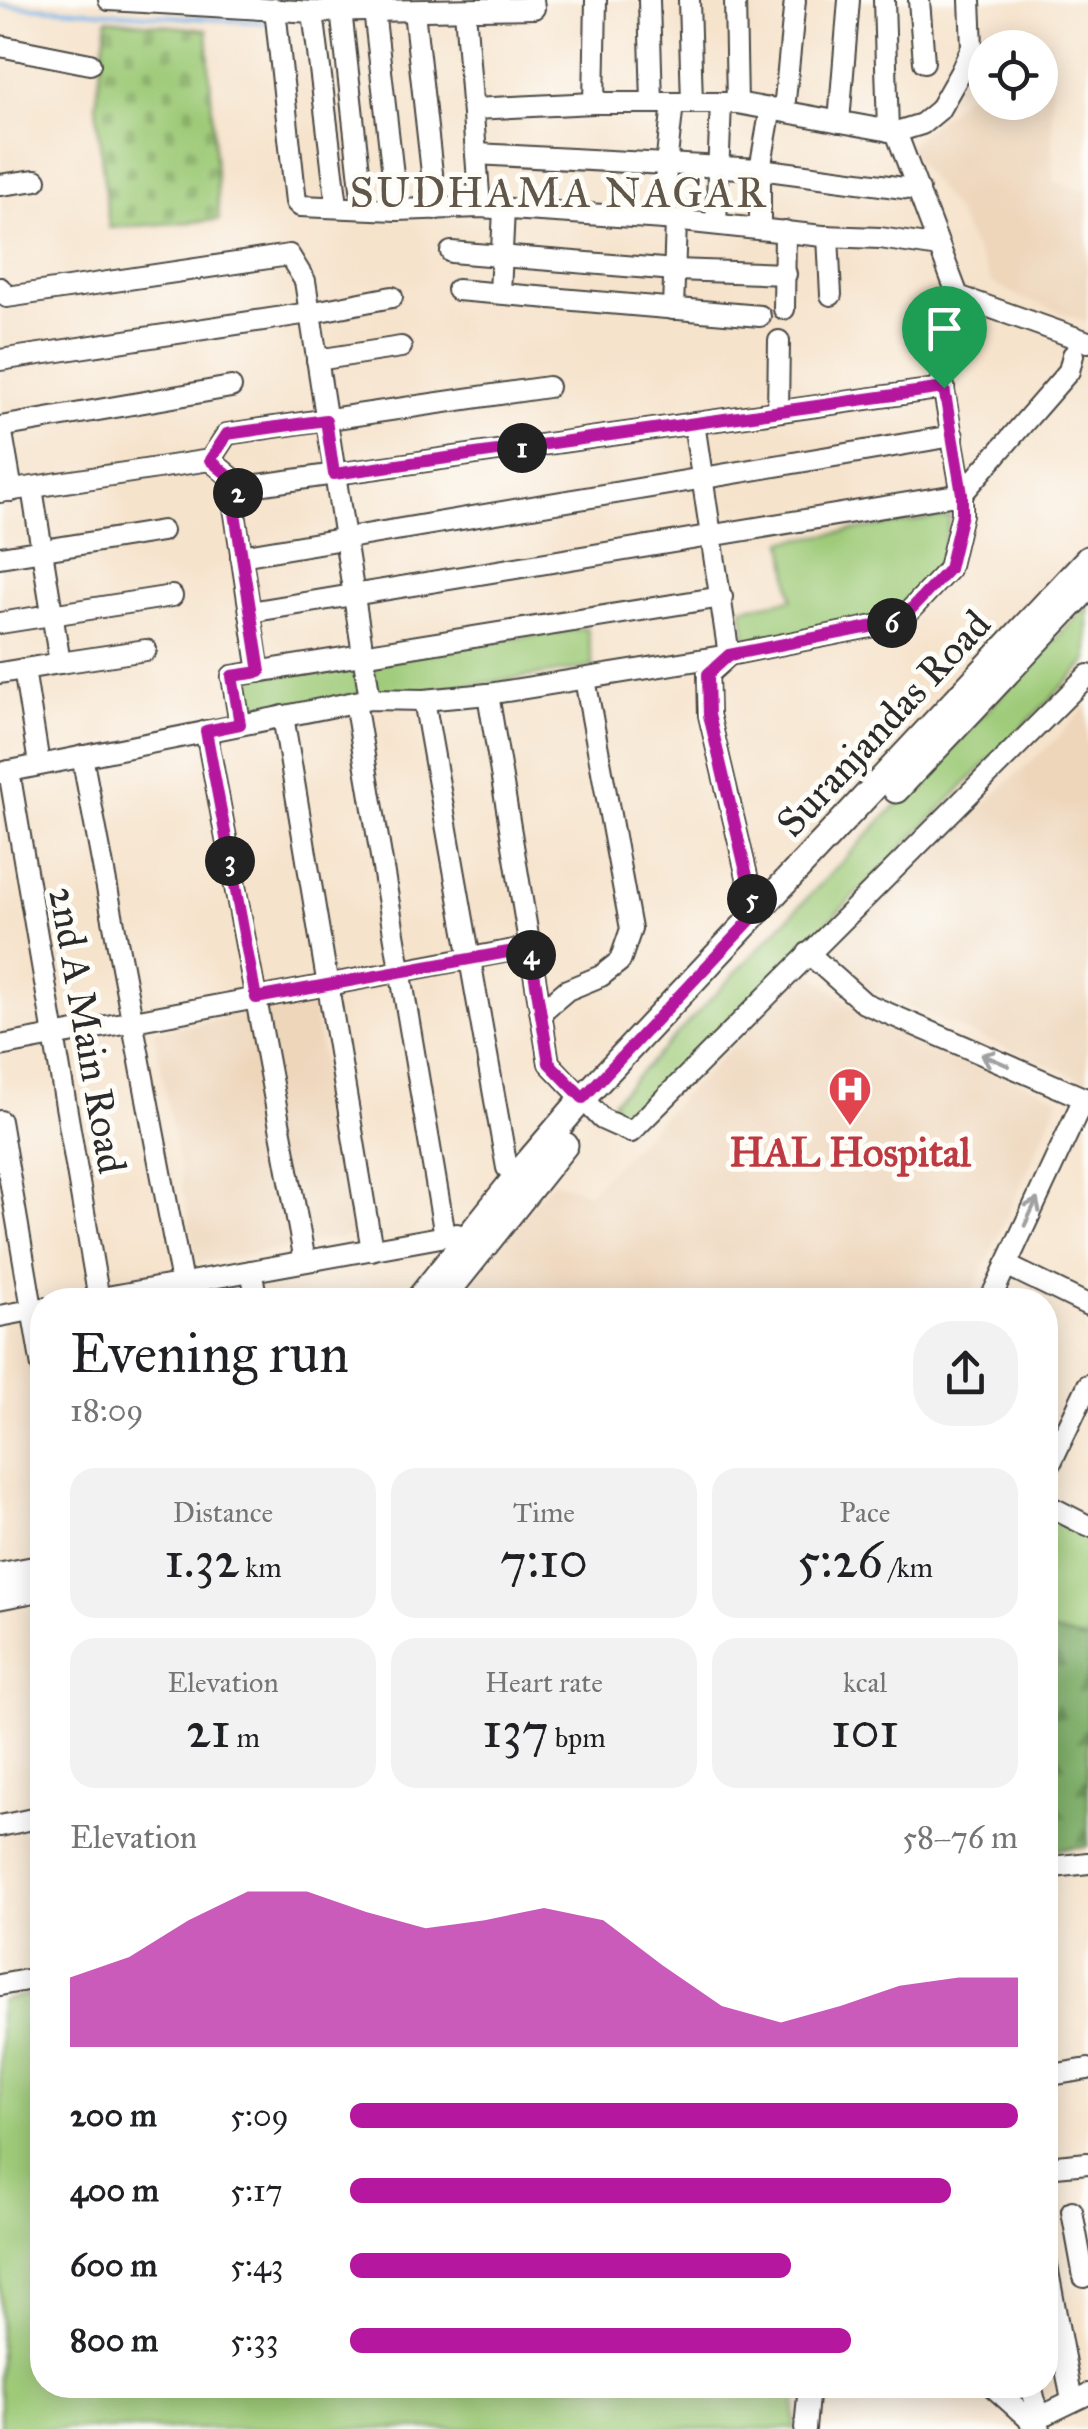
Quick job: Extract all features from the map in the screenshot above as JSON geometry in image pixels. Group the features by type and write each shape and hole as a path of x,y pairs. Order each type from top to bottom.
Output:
{"main road":[{"name":"Suranjandas Road","path":"427,1288 466,1238 756,914 1088,560"},
{"name":"Suranjandas Road","path":"588,1104 1088,587"},
{"name":"Suranjandas Road","path":"446,1288 466,1238"},
{"path":"0,1576 30,1570"},
{"path":"0,1596 30,1590"}],"street":[{"path":"110,0 312,12 358,7 465,10 534,4"},
{"path":"594,102 596,0"},
{"path":"649,0 672,103"},
{"path":"674,308 676,270 666,166 689,0"},
{"path":"716,224 718,166 729,103 736,0"},
{"path":"760,228 760,169 778,109 795,0"},
{"path":"839,122 848,0"},
{"path":"250,612 962,494 1068,370 1081,348 958,296 919,190 892,132 884,0"},
{"path":"919,0 924,62"},
{"path":"473,110 594,102 729,103 892,132 922,124 939,110 972,47 970,0"},
{"path":"358,7 364,206"},
{"path":"358,7 397,210"},
{"path":"276,10 296,202 300,206 397,210 480,207 880,238 939,247"},
{"path":"465,10 480,207"},
{"path":"414,11 436,209"},
{"path":"312,12 337,206"},
{"path":"0,46 90,64"},
{"path":"476,154 760,169 919,190"},
{"path":"0,186 36,180"},
{"path":"500,293 504,210"},
{"path":"784,309 785,232"},
{"path":"828,236 831,294"},
{"path":"451,252 676,270 786,274"},
{"path":"0,288 7,297 289,256 305,281 362,655 362,701 400,972 466,1238 372,1250 157,1288"},
{"path":"457,290 760,316"},
{"path":"0,360 392,297"},
{"path":"4,772 362,701 488,694 729,655 900,621 949,569 962,514 953,436 930,311"},
{"path":"778,411 779,341"},
{"path":"317,360 401,346"},
{"path":"60,663 42,550 14,490 1,427 231,387"},
{"path":"14,490 210,460 227,434 548,387"},
{"path":"260,672 233,500 243,488 944,388"},
{"path":"694,424 729,655"},
{"path":"242,556 953,436"},
{"path":"210,460 243,488"},
{"path":"0,557 162,531"},
{"path":"0,623 172,596"},
{"path":"240,724 232,676 722,597"},
{"path":"0,673 146,650"},
{"path":"729,655 708,674 706,690 720,770 756,914"},
{"path":"24,669 39,764"},
{"path":"488,694 549,1063 602,1119 631,1132 1088,676"},
{"path":"541,1012 567,990 601,976 620,961 631,929 585,678"},
{"path":"424,700 507,1168"},
{"path":"283,716 372,1250"},
{"path":"206,731 305,1262"},
{"path":"82,756 182,1283"},
{"name":"2nd A Main Road","path":"4,772 54,1036 94,1288"},
{"path":"0,1046 530,948"},
{"path":"808,954 864,1003 1086,1099 995,1288"},
{"path":"0,1121 34,1288"},
{"path":"1006,1265 1053,1288"},
{"path":"252,1271 255,1288"},
{"path":"1058,1290 1088,1305"},
{"path":"0,1316 30,1310"},
{"path":"1058,1448 1088,1385"},
{"path":"1058,1511 1088,1526"},
{"path":"0,1826 30,1819"},
{"path":"1058,1866 1088,1863"},
{"path":"0,1985 30,1979"},
{"path":"1058,2074 1088,2069"},
{"path":"1058,2166 1088,2163"},
{"path":"1058,2280 1086,2276 1072,2211"},
{"path":"1036,2423 1080,2397 1058,2320"},
{"path":"805,2429 808,2398"},
{"path":"1006,2398 1036,2423"},
{"path":"1032,2398 1036,2423"}],"shaded area":[{"path":"968,93 968,120 1052,120 1054,182 1088,192 1088,322 992,283 954,210 906,148"},
{"path":"1088,705 1088,1082 872,992 825,948 1055,740"},
{"name":"HAL Hospital","path":"807,969 858,1012 1060,1098 974,1288 470,1288 553,1181 588,1193"},
{"path":"312,1001 354,1235 197,1264 154,1031"}],"green space":[{"path":"107,19 207,30 219,220 109,228 96,105"},
{"path":"950,516 941,564 898,615 747,645 742,608 792,599 784,541"},
{"path":"1088,605 1088,661 630,1121 615,1119 613,1101"},
{"path":"587,628 593,667 426,692 377,691 371,658"},
{"path":"356,660 361,694 243,718 241,687 258,674"},
{"path":"1058,1518 1088,1533 1088,1641 1058,1633"},
{"path":"1058,1633 1088,1641 1088,1846 1058,1849"},
{"path":"30,1994 30,2398 795,2398 794,2429 0,2429 0,2001"}],"waterway":[{"path":"0,5 270,23"}],"place":[{"name":"HAL Hospital","path":"850,1127"}],"district":[{"name":"SUDHAMA NAGAR","path":"559,192"}],"route":[{"path":"944,388 962,494 962,514 949,569 900,621 729,655 708,674 709,715 720,770 756,914 583,1098 549,1063 530,948 256,998 206,731 240,724 232,676 260,672 233,500 243,488 210,460 227,434 326,420 334,474 944,388"}]}
